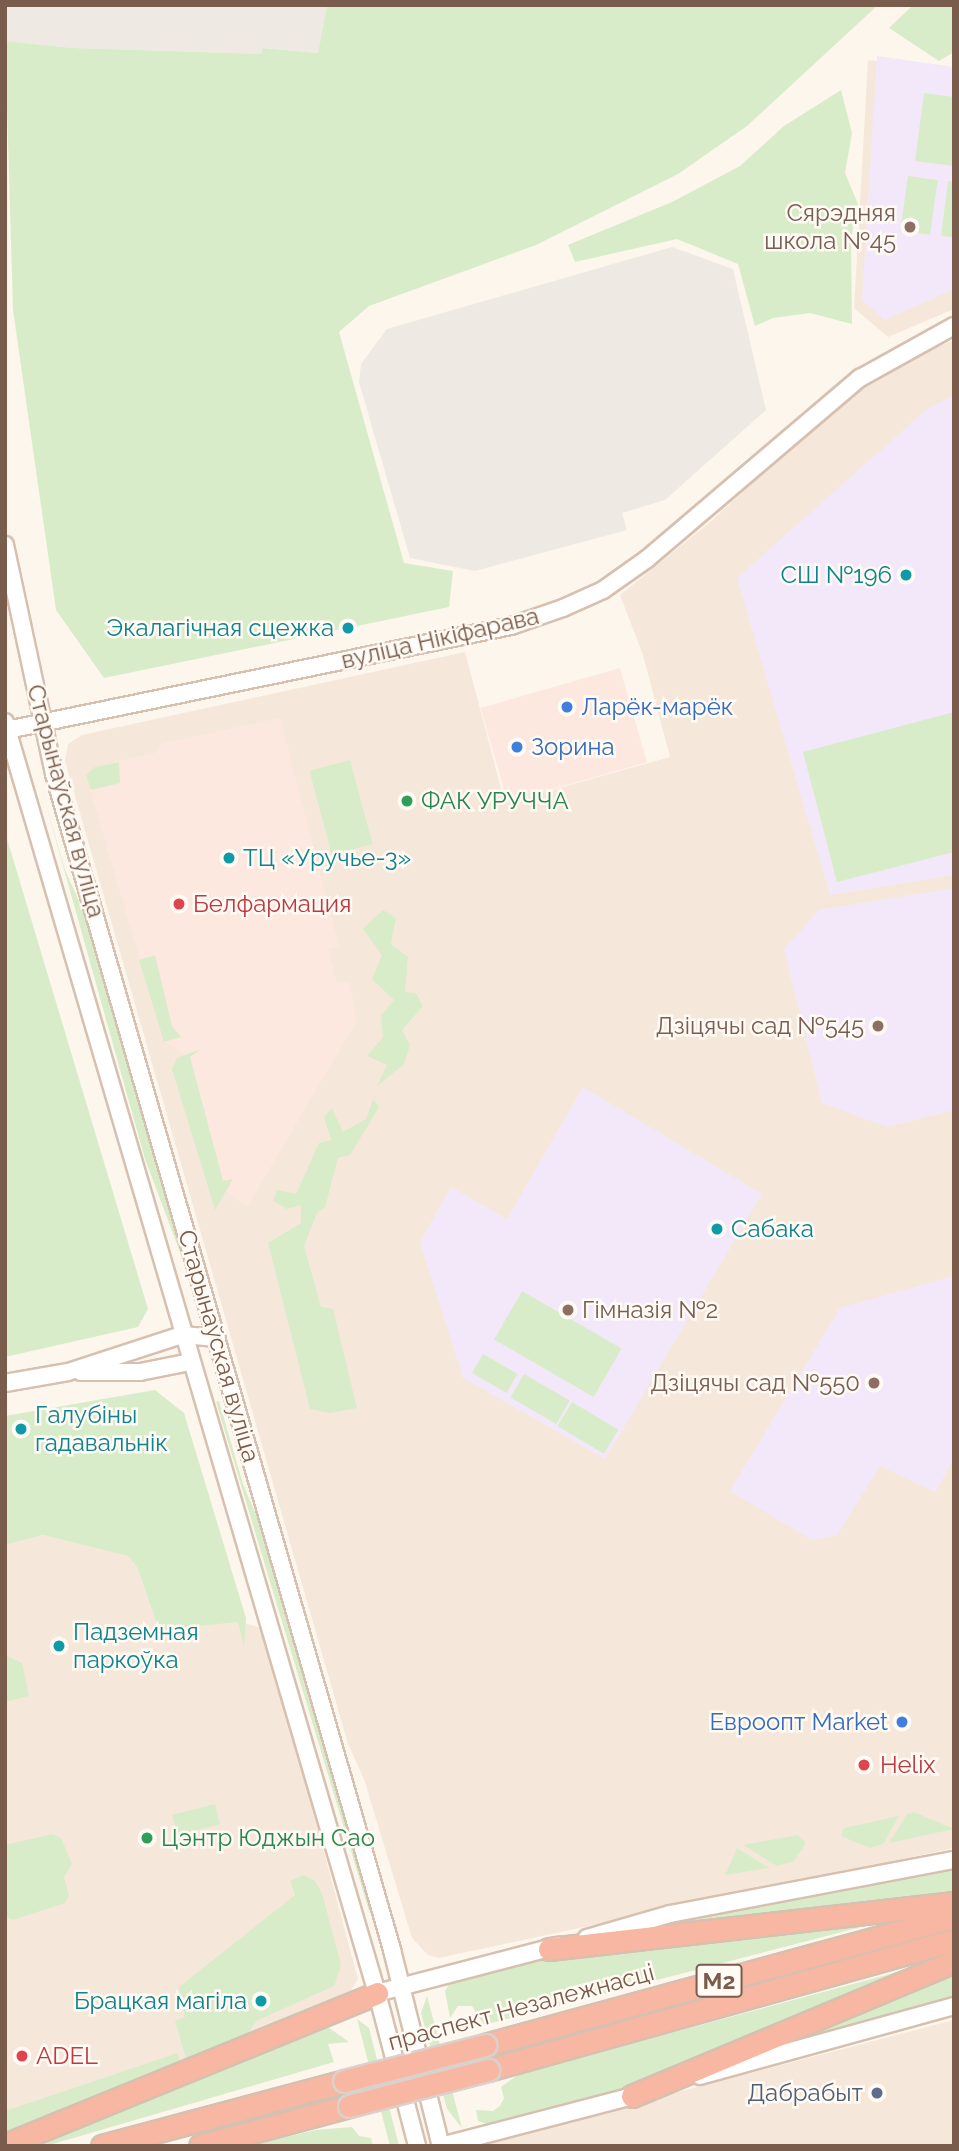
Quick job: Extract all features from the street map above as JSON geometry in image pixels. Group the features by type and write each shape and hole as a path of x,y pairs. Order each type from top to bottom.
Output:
{"highway":[{"path":"550,1949 954,1903"},
{"name":"праспект Незалежнасці","path":"102,2146 954,1917"},
{"name":"праспект Незалежнасці","path":"200,2146 488,2070 954,1940"},
{"path":"632,2096 954,1961"},
{"path":"5,2145 377,1993"}],"main road":[{"name":"вуліца Нікіфарава","path":"6,726 511,626 573,604 603,590 653,554 860,378 954,326"},
{"name":"Старынаўская вуліца","path":"5,545 42,721 401,1984 441,2146"},
{"name":"Старынаўская вуліца","path":"6,726 182,1335 377,1993 417,2146"},
{"path":"5,1383 68,1372 182,1335 217,1338"},
{"path":"68,1372 140,1372 190,1362 217,1338"},
{"name":"праспект Незалежнасці","path":"377,1993 401,1984 550,1949 670,1914 954,1860"},
{"path":"441,2146 954,2006"}],"shaded area":[{"path":"5,5 327,5 318,53 263,48 262,54 73,48 5,41"},
{"name":"Сярэдняя школа №45","path":"877,56 954,67 954,289 885,320 862,300"},
{"name":"Сярэдняя школа №45","path":"868,60 954,72 954,309 888,337 854,308"},
{"path":"672,247 733,269 766,410 665,500 622,513 627,530 475,571 410,558 359,382 361,364 387,329"},
{"path":"954,340 954,1848 439,1958 428,1955 412,1938 364,1779 348,1744 65,761 68,744 82,735 465,652 505,803 670,757 643,655 620,595 709,523 868,376"},
{"path":"954,395 954,875 830,895 737,578 926,410"},
{"path":"620,668 647,762 508,802 481,708"},
{"path":"280,718 339,946 328,949 337,984 349,982 357,1020 247,1207 226,1191 190,1056 164,1042 86,775 95,767 158,752 161,744"},
{"name":"Дзіцячы сад №545","path":"954,888 954,1110 888,1127 822,1103 784,949 819,910"},
{"name":"Гімназія №2","path":"583,1087 762,1194 605,1459 463,1378 420,1242 451,1187 507,1219"},
{"name":"Дзіцячы сад №550","path":"954,1276 954,1459 935,1492 880,1466 837,1535 812,1540 730,1491 840,1308"},
{"path":"43,1535 129,1556 137,1567 159,1630 238,1621 264,1629 358,1979 348,1995 5,2138 5,1545"},
{"path":"954,2020 954,2146 481,2146 485,2142"}],"green space":[{"path":"327,5 878,5 747,126 678,174 536,245 369,306 339,332 404,563 453,571 449,607 104,678 56,610 13,310 5,41 73,48 261,54 263,48 318,53"},
{"path":"913,5 954,5 954,52 939,61 889,28"},
{"path":"841,90 852,133 845,173 858,204 851,239 852,324 810,313 773,318 755,326 738,264 677,239 575,262 568,245 672,202 740,166 784,126"},
{"path":"924,93 954,97 954,166 915,161"},
{"path":"908,176 938,180 930,235 900,230"},
{"path":"948,181 954,182 954,237 941,236"},
{"path":"954,712 954,852 837,882 803,752"},
{"path":"350,760 373,844 332,855 309,771"},
{"path":"119,762 120,783 91,790 86,775 95,767"},
{"path":"41,787 65,870 83,910 190,1279 145,1159"},
{"path":"5,832 148,1309 138,1327 5,1357"},
{"path":"383,910 396,918 391,944 408,957 405,992 416,993 423,1006 402,1030 410,1045 404,1064 377,1086 387,1065 367,1056 383,1037 381,1015 394,1000 372,979 382,955 363,929"},
{"path":"155,955 172,1026 181,1037 164,1042 139,960"},
{"path":"201,1049 190,1057 223,1181 233,1179 215,1210 172,1069 177,1058"},
{"path":"373,1099 379,1107 350,1155 338,1158 325,1207 317,1213 304,1246 321,1307 333,1309 357,1408 330,1413 310,1409 268,1243 301,1223 301,1205 287,1209 273,1201 277,1190 296,1194 319,1143 331,1140 324,1117 332,1108 343,1132 366,1119"},
{"path":"522,1291 622,1348 594,1397 494,1339"},
{"path":"483,1354 518,1374 507,1393 472,1373"},
{"path":"524,1374 570,1400 556,1424 511,1397"},
{"path":"155,1390 184,1413 246,1618 244,1647 238,1622 159,1630 137,1567 128,1556 43,1535 5,1545 5,1416"},
{"path":"219,1401 243,1484 260,1524 373,1909 369,1911 216,1402"},
{"path":"572,1402 618,1430 604,1454 558,1426"},
{"path":"5,1649 7,1656 22,1663 29,1696 5,1702"},
{"path":"215,1804 220,1824 177,1835 172,1815"},
{"path":"914,1812 954,1829 889,1843 907,1814"},
{"path":"899,1816 883,1844 870,1848 841,1836 844,1828"},
{"path":"52,1834 61,1838 72,1864 64,1877 69,1895 65,1903 13,1920 5,1916 5,1845"},
{"path":"798,1835 806,1843 794,1861 777,1866 743,1845"},
{"path":"737,1848 769,1868 725,1875"},
{"path":"954,1865 954,1892 650,1928 680,1921"},
{"path":"304,1875 315,1881 322,1893 341,1965 334,1986 256,2021 244,2041 187,2062 175,2021 185,2017 179,1987 295,1895 290,1881"},
{"path":"892,1919 484,2025 472,2006 458,2006 450,2018 445,1991 450,1983 534,1961"},
{"path":"942,1960 643,2085 489,2125 478,2121 476,2110 493,2111 500,2106 504,2098 501,2087 519,2074"},
{"path":"954,1972 954,2000 751,2058"},
{"path":"427,1996 462,2128 447,2109 421,2013"},
{"path":"357,2019 369,2028 399,2146 390,2146"},
{"path":"325,2025 349,2042 328,2044 334,2062 46,2146 28,2146"},
{"path":"178,2053 180,2063 5,2135 5,2111"},
{"path":"352,2127 359,2136 371,2138 373,2146 250,2146 316,2130"}],"place":[{"name":"Сярэдняя школа №45","path":"910,227"},
{"name":"СШ №196","path":"906,575"},
{"name":"Экалагічная сцежка","path":"348,628"},
{"name":"Ларёк-марёк","path":"567,707"},
{"name":"Зорина","path":"517,747"},
{"name":"ФАК УРУЧЧА","path":"407,801"},
{"name":"ТЦ «Уручье-3»","path":"229,858"},
{"name":"Белфармация","path":"179,904"},
{"name":"Дзіцячы сад №545","path":"878,1026"},
{"name":"Сабака","path":"717,1229"},
{"name":"Гімназія №2","path":"568,1310"},
{"name":"Дзіцячы сад №550","path":"874,1383"},
{"name":"Галубіны гадавальнік","path":"21,1429"},
{"name":"Падземная паркоўка","path":"59,1646"},
{"name":"Евроопт Market","path":"902,1722"},
{"name":"Helix","path":"864,1765"},
{"name":"Цэнтр Юджын Сао","path":"147,1838"},
{"name":"Брацкая магіла","path":"261,2001"},
{"name":"ADEL","path":"22,2056"},
{"name":"Дабрабыт","path":"877,2093"}]}
